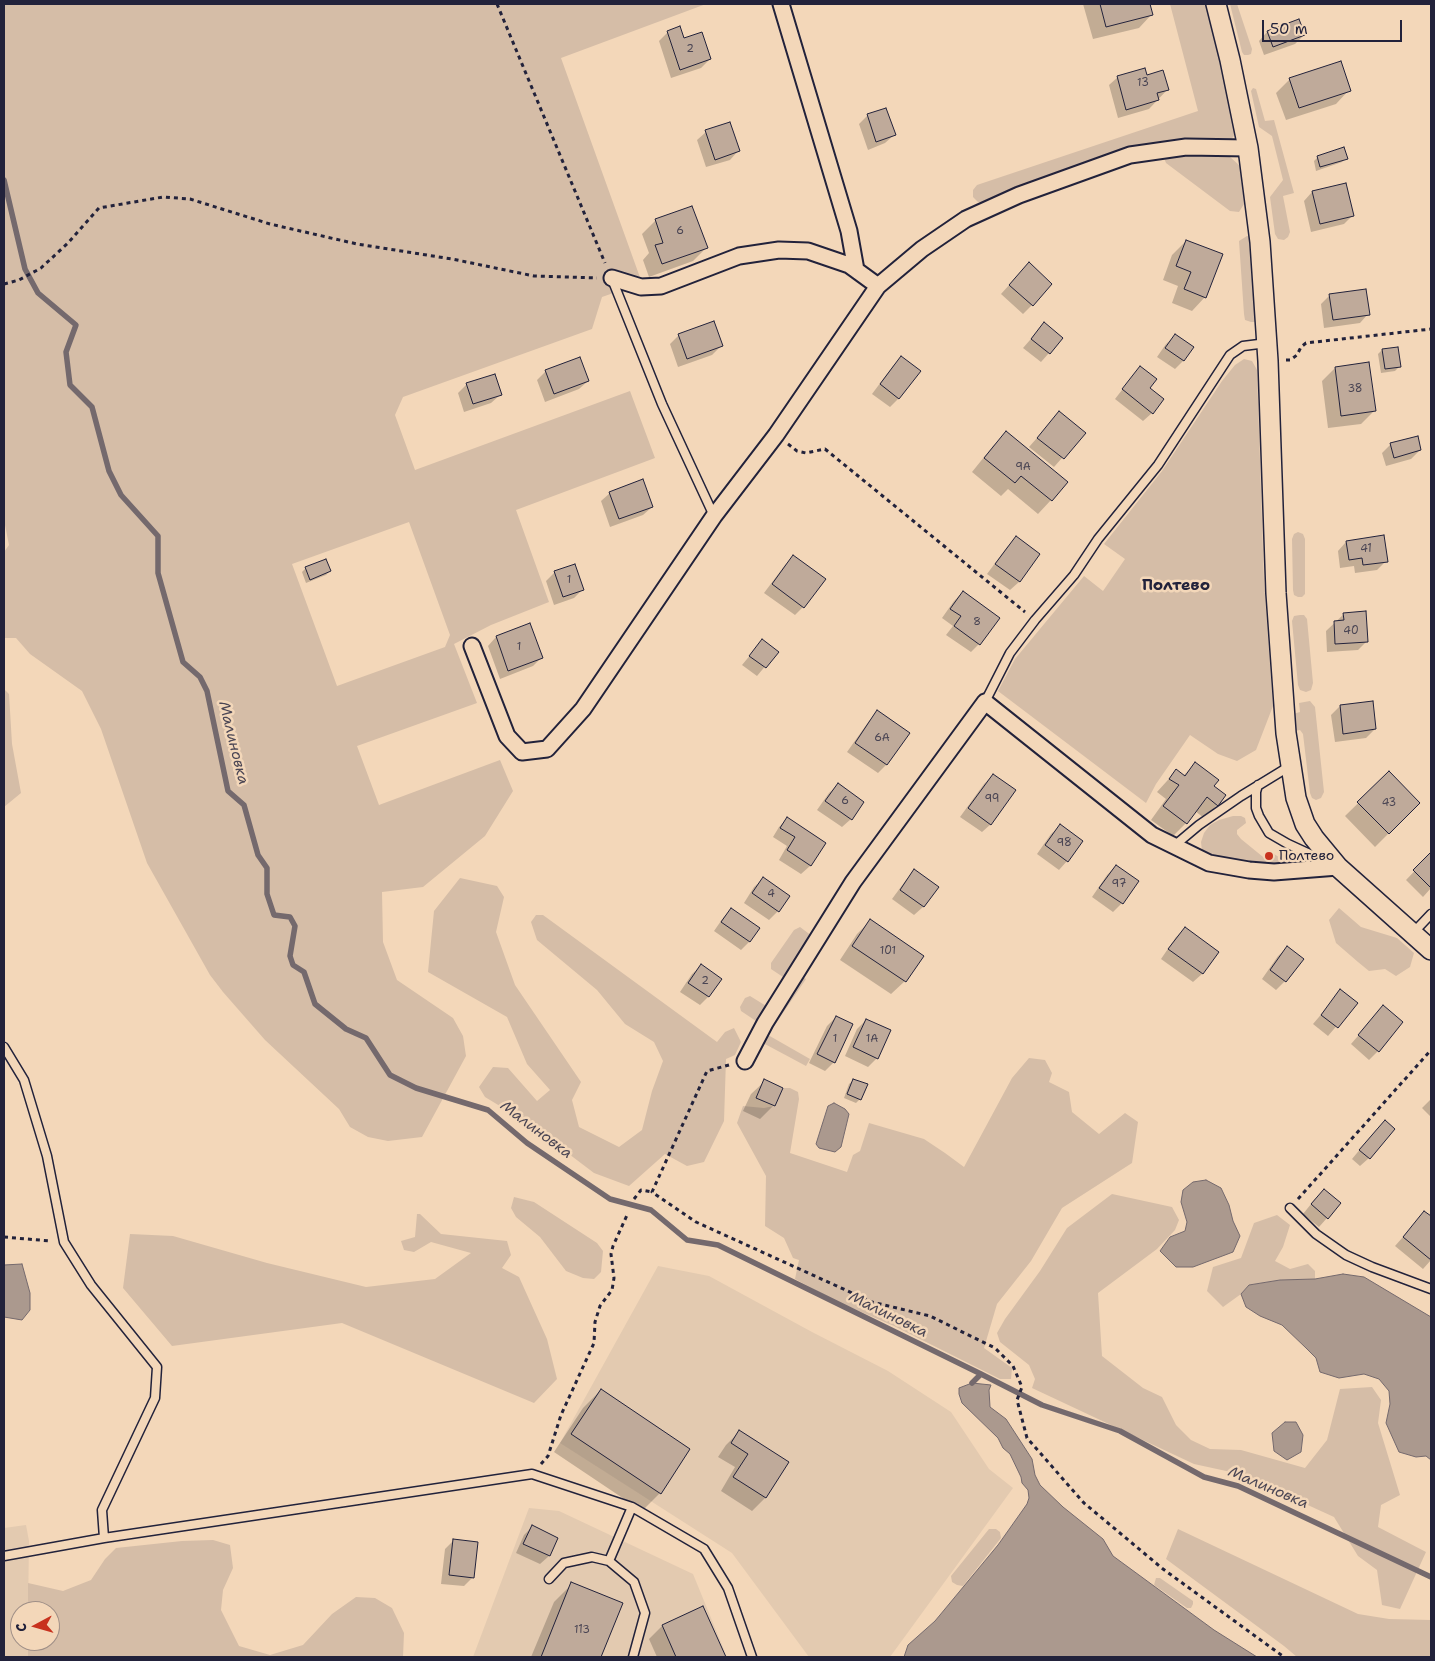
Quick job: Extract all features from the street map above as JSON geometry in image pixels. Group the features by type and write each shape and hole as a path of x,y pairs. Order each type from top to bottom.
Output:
{"street":[{"path":"782,4 849,231 856,270"},
{"path":"1216,4 1230,60 1248,148 1260,242 1267,352 1276,593 1286,733 1296,798 1306,824 1314,838 1338,867 1431,950"},
{"path":"472,646 507,736 522,752 547,749 583,709 714,516 776,435 878,286 922,249 966,219 1019,195 1130,155 1186,147 1248,148"},
{"path":"612,278 641,287 661,286 740,256 779,250 808,251 849,265 878,286"},
{"path":"744,1061 765,1023 853,882 985,702 1152,836 1209,863 1249,870 1297,871 1338,867"}],"lane":[{"path":"612,278 662,404 714,516"},
{"path":"985,702 1010,654 1074,575 1098,539 1158,465 1230,355 1243,346 1267,352"},
{"path":"1174,846 1199,825 1290,766"},
{"path":"1258,785 1256,808 1270,833 1288,844 1338,867"},
{"path":"1412,933 1431,914"},
{"path":"4,1048 24,1080 47,1156 64,1242 91,1285 157,1367 154,1398 102,1510 104,1538"},
{"path":"1290,1208 1316,1234 1346,1255 1431,1289"},
{"path":"4,1556 104,1538 532,1474 632,1507 704,1549 728,1588 752,1657"},
{"path":"609,1561 632,1507"},
{"path":"549,1579 564,1563 592,1557 609,1561 634,1582 645,1613 633,1657"}],"path":[{"path":"4,284 19,280 42,268 68,243 99,208 163,197 190,199 270,224 357,244 452,259 534,276 612,278 497,4"},
{"path":"1267,352 1290,360 1297,355 1301,347 1306,343 1431,329"},
{"path":"776,435 797,451 806,453 825,449 1036,620"},
{"path":"1290,1208 1431,1050"},
{"path":"652,1192 707,1071 744,1061"},
{"path":"634,1199 641,1190 652,1192 696,1222 872,1302 930,1316 995,1348 1013,1366 1022,1387 1017,1400 1027,1438 1084,1503 1163,1569 1284,1657"},
{"path":"532,1474 548,1456 561,1415 594,1343 595,1322 600,1306 612,1290 614,1278 611,1254 613,1246 628,1213"},
{"path":"4,1237 64,1242"}],"shaded area":[{"path":"4,4 706,4 561,58 642,283 602,297 592,329 403,397 395,415 415,470 630,391 655,458 516,510 549,602 491,625 454,644 477,703 357,746 379,805 500,760 513,791 485,836 423,887 382,892 383,942 397,980 453,1018 463,1036 466,1056 422,1137 388,1141 368,1137 350,1127 339,1109 265,1040 210,975 147,863 101,729 82,691 30,654 16,638 4,638 4,552 9,545 4,523","holes":["409,522 450,635 445,647 337,686 292,564"]},
{"path":"1170,4 1208,4 1223,64 1236,133 1230,141 1186,143 985,203 978,202 973,197 973,190 977,185 1198,111"},
{"path":"1230,4 1237,4 1252,49 1251,54 1244,55 1242,52"},
{"path":"1253,88 1256,89 1265,121 1274,120 1294,193 1283,196 1290,232 1284,240 1278,239 1275,234 1270,197 1283,180 1272,136 1259,127 1251,91"},
{"path":"1168,155 1229,156 1240,166 1244,204 1239,212 1230,211 1166,163 1164,158"},
{"path":"1247,236 1251,237 1256,322 1245,320 1244,314 1239,241"},
{"path":"1244,359 1252,361 1257,370 1264,582 1273,706 1256,750 1237,761 1218,754 1190,735 1156,784 1146,803 998,691 1015,659 1084,576 1103,591 1125,559 1104,544 1162,471 1222,381 1235,365"},
{"path":"1298,532 1303,534 1305,539 1305,594 1302,597 1294,595 1293,590 1292,539 1294,534"},
{"path":"1304,615 1307,619 1313,683 1311,690 1306,692 1300,690 1298,685 1292,621 1294,616"},
{"path":"4,689 9,694 12,744 21,793 4,807"},
{"path":"1310,701 1315,707 1324,792 1321,798 1316,800 1312,798 1310,793 1303,734 1300,730 1294,731 1293,714 1300,712 1299,703"},
{"path":"1233,816 1245,818 1246,823 1237,830 1237,834 1241,839 1268,861 1274,854 1282,859 1284,865 1224,860 1205,854 1202,851 1201,842 1204,833 1210,825"},
{"path":"460,878 497,886 504,897 496,932 515,985 581,1082 572,1100 579,1127 619,1147 642,1130 652,1091 663,1061 654,1042 625,1024 597,990 537,940 531,922 536,915 543,915 717,1042 725,1032 734,1028 741,1042 735,1055 726,1059 724,1121 704,1162 687,1166 665,1154 629,1186 594,1173 528,1123 485,1097 479,1087 493,1067 508,1068 537,1101 550,1090 527,1064 507,1017 428,972 434,911"},
{"path":"1339,908 1361,927 1397,938 1414,953 1410,967 1396,976 1385,969 1369,971 1358,962 1336,943 1329,920"},
{"path":"800,927 812,936 795,971 806,979 768,1035 810,1059 806,1066 763,1043 765,1027 741,1011 740,1007 745,998 750,996 771,1009 792,983 771,969 771,963 794,930"},
{"path":"1029,1058 1045,1060 1052,1073 1049,1082 1069,1092 1072,1112 1099,1134 1125,1113 1138,1122 1132,1163 1062,1208 1031,1261 997,1304 984,1348 1012,1368 1011,1379 1000,1379 894,1326 838,1302 795,1279 799,1260 793,1258 784,1238 765,1226 766,1176 737,1123 743,1106 764,1108 774,1106 783,1088 790,1088 798,1092 799,1099 790,1153 847,1172 853,1155 860,1151 869,1123 924,1139 964,1167 1012,1078"},
{"path":"834,1103 845,1109 849,1114 841,1147 835,1152 819,1148 816,1144 828,1106"},
{"path":"1206,1180 1221,1188 1240,1236 1233,1252 1193,1267 1176,1267 1160,1251 1170,1237 1185,1231 1187,1222 1181,1202 1183,1190 1193,1182"},
{"path":"1112,1194 1172,1207 1179,1220 1175,1230 1157,1249 1098,1293 1102,1356 1143,1388 1162,1397 1176,1425 1191,1440 1210,1449 1241,1450 1305,1468 1327,1440 1340,1389 1372,1387 1381,1400 1378,1423 1400,1495 1381,1505 1378,1527 1426,1552 1400,1609 1382,1605 1377,1570 1358,1556 1334,1517 1240,1474 1194,1464 1032,1388 1035,1379 1029,1365 1000,1342 997,1333 1005,1319 1040,1271 1067,1228"},
{"path":"514,1197 534,1202 597,1243 603,1251 601,1272 594,1279 583,1278 566,1271 540,1237 516,1217 511,1208"},
{"path":"417,1214 420,1214 441,1234 507,1241 511,1255 502,1268 519,1277 547,1339 557,1379 534,1403 342,1323 172,1346 123,1288 130,1234 173,1236 267,1263 366,1287 435,1279 471,1253 431,1242 414,1252 404,1250 401,1241 415,1237"},
{"path":"1277,1215 1290,1225 1283,1247 1275,1261 1290,1269 1308,1264 1315,1271 1315,1279 1280,1280 1249,1285 1241,1294 1223,1307 1207,1291 1213,1267 1241,1258 1254,1223"},
{"path":"22,1264 30,1293 30,1310 22,1320 4,1317 4,1265"},
{"path":"658,1266 709,1276 888,1371 951,1412 989,1469 1013,1488 890,1657 809,1657 732,1553 560,1443"},
{"path":"1343,1274 1364,1277 1431,1317 1431,1460 1426,1456 1416,1457 1399,1452 1386,1423 1390,1404 1389,1391 1379,1379 1364,1374 1339,1378 1320,1372 1316,1358 1306,1348 1282,1325 1260,1316 1246,1307 1241,1294 1249,1285 1280,1280 1315,1279"},
{"path":"972,1383 991,1385 989,1390 990,1407 1006,1419 1032,1459 1035,1475 1040,1485 1063,1507 1103,1539 1113,1556 1214,1630 1257,1657 904,1657 908,1645 935,1621 998,1545 1027,1504 1029,1498 1028,1490 1022,1483 1010,1454 1003,1448 998,1438 962,1403 959,1388"},
{"path":"1285,1422 1296,1422 1303,1435 1301,1452 1287,1460 1274,1451 1272,1433"},
{"path":"529,1508 559,1511 693,1574 727,1657 473,1657"},
{"path":"26,1525 29,1541 28,1601 10,1601 10,1651 28,1651 28,1657 4,1657 4,1528"},
{"path":"989,1529 996,1529 1000,1532 1001,1538 963,1586 952,1582 951,1576"},
{"path":"1178,1529 1358,1614 1389,1619 1431,1620 1431,1657 1297,1657 1166,1559"},
{"path":"213,1540 230,1545 233,1568 223,1590 221,1610 239,1646 270,1655 303,1645 332,1614 356,1597 375,1598 392,1608 404,1633 403,1657 28,1657 28,1651 60,1651 60,1601 28,1601 28,1583 63,1591 91,1580 105,1559 116,1548 182,1541"},
{"path":"1156,1578 1160,1578 1193,1601 1191,1608 1187,1608 1154,1585"}],"building":[{"path":"1100,4 1150,4 1153,15 1106,27"},
{"path":"1299,19 1305,35 1273,47 1267,31"},
{"path":"680,26 684,38 702,32 711,59 680,70 667,31"},
{"path":"1341,61 1351,91 1299,108 1289,78"},
{"path":"1145,68 1147,75 1163,70 1169,90 1157,93 1159,100 1126,110 1117,76"},
{"path":"886,108 896,135 876,142 867,114"},
{"path":"730,122 740,151 715,160 705,130"},
{"path":"1344,147 1348,159 1320,167 1317,156"},
{"path":"1346,183 1354,216 1320,224 1312,191"},
{"path":"692,206 708,248 662,264 655,245 663,243 655,219"},
{"path":"1186,240 1223,254 1206,298 1184,289 1191,272 1176,266"},
{"path":"1029,262 1052,284 1033,306 1009,285"},
{"path":"1366,289 1370,315 1333,320 1329,294"},
{"path":"714,321 723,346 687,359 678,334"},
{"path":"1044,322 1063,338 1050,354 1031,339"},
{"path":"1175,334 1194,347 1184,361 1165,348"},
{"path":"1398,347 1401,367 1385,369 1382,349"},
{"path":"901,356 921,371 899,399 880,384"},
{"path":"580,357 589,381 554,394 545,370"},
{"path":"1369,362 1376,411 1341,416 1335,367"},
{"path":"1140,366 1157,379 1150,388 1164,399 1153,414 1122,389"},
{"path":"495,374 502,395 473,404 466,383"},
{"path":"1059,411 1086,433 1064,459 1037,438"},
{"path":"1006,431 1068,482 1052,501 1021,476 1015,483 984,458"},
{"path":"1418,436 1421,450 1394,458 1390,443"},
{"path":"643,479 653,507 619,519 609,492"},
{"path":"1384,535 1388,562 1363,565 1362,558 1349,560 1346,541"},
{"path":"1016,536 1040,554 1020,582 995,564"},
{"path":"793,555 826,579 804,608 772,584"},
{"path":"326,559 331,571 310,580 305,567"},
{"path":"575,564 584,590 563,597 554,571"},
{"path":"963,591 1000,618 980,645 954,626 961,616 950,609"},
{"path":"1366,611 1368,642 1335,644 1334,621 1344,620 1343,613"},
{"path":"530,623 543,658 508,671 496,636"},
{"path":"762,639 779,652 766,668 749,656"},
{"path":"1373,701 1376,729 1343,734 1340,705"},
{"path":"877,710 910,733 887,765 855,743"},
{"path":"1195,762 1219,780 1214,786 1226,795 1218,806 1207,797 1187,824 1163,806 1179,785 1169,779 1176,769 1185,776"},
{"path":"1389,771 1420,803 1389,834 1357,802"},
{"path":"993,774 1016,790 991,825 968,808"},
{"path":"838,783 864,802 852,820 825,801"},
{"path":"787,817 826,843 811,866 787,850 795,837 780,828"},
{"path":"1060,824 1083,841 1068,862 1045,845"},
{"path":"1431,852 1431,888 1413,870"},
{"path":"1116,865 1139,881 1123,904 1099,888"},
{"path":"914,869 939,887 924,907 900,890"},
{"path":"763,877 790,896 779,912 752,893"},
{"path":"731,908 760,928 750,942 721,922"},
{"path":"870,919 924,956 906,982 852,946"},
{"path":"1185,927 1219,952 1203,974 1168,949"},
{"path":"1287,946 1304,959 1286,982 1270,970"},
{"path":"701,964 722,979 709,997 688,983"},
{"path":"1340,989 1358,1003 1338,1028 1321,1015"},
{"path":"1383,1005 1403,1022 1379,1052 1358,1035"},
{"path":"836,1016 853,1024 835,1063 817,1054"},
{"path":"866,1019 891,1030 878,1059 853,1047"},
{"path":"764,1079 783,1088 775,1106 756,1098"},
{"path":"853,1079 868,1084 861,1100 847,1094"},
{"path":"1385,1120 1395,1129 1370,1159 1359,1150"},
{"path":"1324,1189 1341,1203 1328,1219 1311,1204"},
{"path":"1424,1211 1431,1216 1431,1260 1403,1237"},
{"path":"601,1389 690,1449 661,1494 571,1434"},
{"path":"739,1430 789,1462 766,1498 733,1477 748,1454 731,1443"},
{"path":"532,1525 558,1538 550,1556 523,1544"},
{"path":"453,1539 478,1542 474,1578 449,1575"},
{"path":"571,1582 623,1603 601,1657 541,1657"},
{"path":"703,1606 726,1657 676,1657 662,1625"}],"waterway":[{"name":"Малиновка","path":"4,180 25,269 38,293 76,325 66,352 70,385 92,407 109,471 121,495 158,536 158,573 183,662 200,677 207,691 228,791 244,805 258,855 267,868 267,894 274,915 290,917 295,926 290,956 293,965 304,972 315,1004 346,1029 366,1038 390,1075 416,1088 488,1110 527,1143 610,1199 651,1210 687,1240 718,1245 1042,1405 1120,1431 1204,1477 1238,1486 1431,1577"},
{"path":"972,1383 981,1374"}],"place":[{"name":"Полтево","path":"1269,856"}],"district":[{"name":"Полтево","path":"1176,586"}]}
